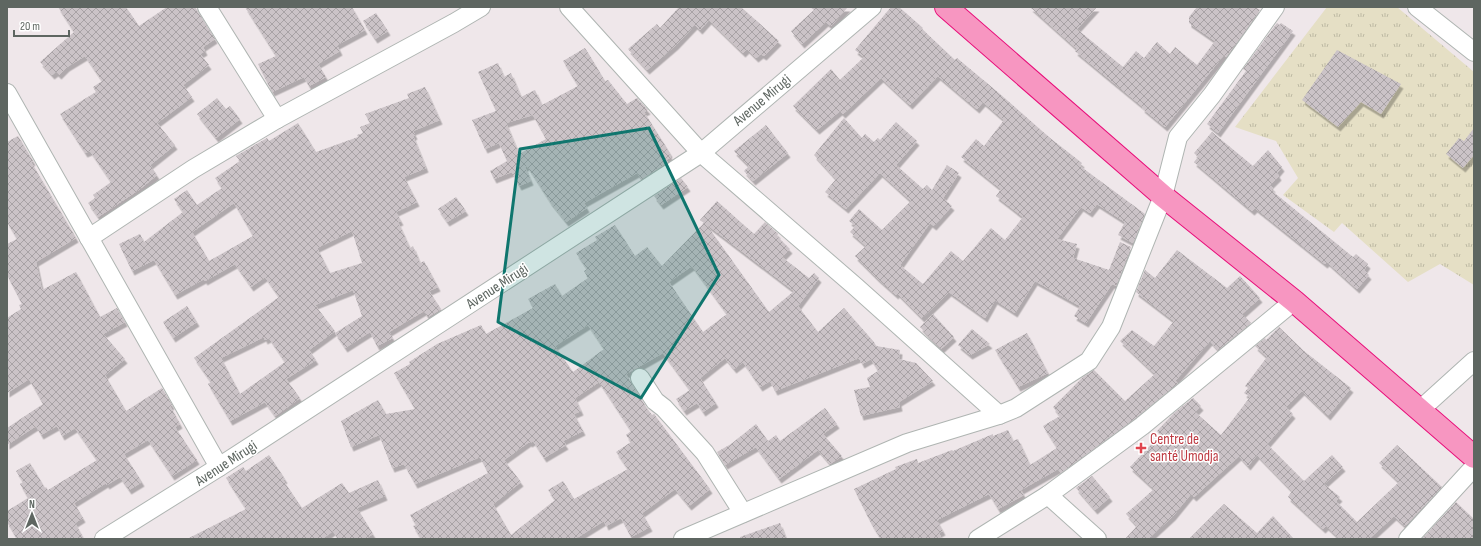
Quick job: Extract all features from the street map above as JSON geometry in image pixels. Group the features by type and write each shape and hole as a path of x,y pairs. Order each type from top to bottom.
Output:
{"highway":[{"path":"946,7 1163,196 1294,301 1421,409 1474,457"}],"street":[{"path":"207,7 276,118"},
{"path":"89,238 193,169 276,118 454,24 481,7"},
{"path":"569,7 701,153 856,287 1000,415"},
{"name":"Avenue Mirugi","path":"104,539 220,468 701,153 872,7"},
{"path":"683,539 907,443 1000,415 1016,408 1089,361 1111,327 1163,196 1178,137 1212,95 1275,7"},
{"path":"1417,7 1474,52"},
{"path":"7,93 220,468"},
{"path":"978,539 1048,495 1142,426 1294,301"},
{"path":"1421,409 1474,361"},
{"path":"640,378 655,401 664,408 705,453 743,513"},
{"path":"1408,539 1474,467"},
{"path":"1048,495 1097,539"}],"highlighted area":[{"path":"649,128 719,275 641,398 498,322 520,149"}],"green space":[{"path":"1327,7 1397,7 1474,72 1474,285 1440,264 1408,282 1342,223 1334,232 1283,195 1298,178 1276,141 1235,127"}],"building":[{"path":"58,7 126,7 139,26 167,7 195,7 215,39 203,47 205,51 200,54 209,65 183,85 192,97 157,123 175,145 150,165 157,175 140,189 98,217 88,203 95,198 93,195 111,182 90,151 85,153 60,114 96,92 93,87 102,81 85,56 67,67 59,75 56,72 52,75 40,62 74,32"},
{"path":"245,7 352,7 365,30 337,45 340,51 318,64 326,77 309,86 304,77 272,92 258,64 276,56"},
{"path":"679,7 741,7 779,41 764,56 761,54 756,58 747,49 743,53 709,20 700,30 695,25 676,45 647,70 628,49 657,24 660,28"},
{"path":"810,7 848,7 831,26 826,22 802,44 791,31 814,10"},
{"path":"891,7 899,7 923,28 922,29 955,60 957,58 1050,138 1082,163 1080,166 1145,214 1133,243 1118,235 1125,222 1097,204 1090,213 1081,207 1057,239 1077,244 1073,258 1109,270 1120,242 1131,247 1116,286 1112,284 1086,323 1074,316 1080,306 1035,281 1015,313 995,300 985,318 949,292 922,318 897,293 896,295 855,256 866,246 850,232 855,226 849,221 859,209 882,230 911,201 880,173 846,209 825,192 836,179 814,155 844,118 862,138 865,134 874,142 878,138 880,140 896,122 917,141 896,165 923,189 927,185 932,190 947,165 959,173 943,198 952,206 934,226 930,223 900,265 923,284 951,251 963,261 991,228 1005,240 1023,217 996,196 1001,189 961,157 976,139 984,146 1004,120 983,102 977,109 938,76 910,105 881,78 843,114 840,111 817,130 793,106 831,69 840,80 864,57 855,50"},
{"path":"1030,7 1097,7 1077,29 1123,67 1136,51 1144,58 1157,42 1170,54 1175,47 1197,65 1215,41 1189,23 1189,17 1197,7 1255,7 1260,10 1226,57 1224,55 1165,127 1075,51 1077,49"},
{"path":"376,13 388,31 375,39 363,21"},
{"path":"1277,23 1280,25 1281,23 1293,31 1218,133 1207,124 1246,71 1243,69"},
{"path":"585,48 605,81 608,80 627,104 637,98 648,110 644,112 670,153 669,154 671,157 666,160 668,162 642,179 637,173 584,203 587,208 566,222 550,202 527,166 525,167 531,181 519,186 512,172 494,179 490,171 507,161 499,143 485,149 472,120 496,111 478,72 498,63 504,77 511,73 521,97 535,90 542,105 578,86 563,61","holes":["533,115 546,139 519,154 506,123"]},
{"path":"1337,50 1401,84 1381,114 1361,102 1338,127 1302,100"},
{"path":"425,87 440,120 413,131 415,135 413,136 426,168 404,177 417,202 396,212 401,221 398,222 410,248 413,246 420,263 424,261 438,287 429,291 441,309 428,317 424,311 389,332 393,338 377,346 370,332 345,348 335,333 362,316 353,290 315,305 335,331 309,350 316,360 286,379 300,398 275,416 265,402 230,421 208,384 211,382 194,358 279,297 265,277 251,287 235,264 205,281 204,279 175,295 154,260 132,271 119,244 140,234 144,242 183,212 174,199 187,190 197,205 222,188 215,178 240,161 236,156 267,138 269,141 298,123 316,152 358,137 357,135 363,133 360,127 370,123 365,114 409,98 407,94","holes":["234,203 253,236 209,261 192,232","352,231 362,263 330,273 317,248","264,337 265,340 269,338 285,362 240,394 221,358"]},
{"path":"217,98 226,109 230,106 240,119 216,138 197,114"},
{"path":"766,125 788,153 753,181 744,171 749,166 734,151"},
{"path":"1474,128 1474,155 1463,168 1446,154 1459,138 1464,141"},
{"path":"1212,132 1253,166 1268,150 1282,167 1277,173 1279,176 1270,185 1273,188 1271,190 1353,257 1356,254 1368,264 1364,270 1369,275 1357,289 1327,262 1325,264 1255,208 1252,211 1194,162 1198,157 1194,153"},
{"path":"18,136 33,161 31,162 76,238 36,262 42,290 76,272 100,317 117,308 125,322 103,334 125,359 105,375 126,411 162,388 172,405 170,406 180,424 175,427 197,460 172,476 148,440 124,454 142,482 129,490 120,477 107,485 106,483 74,503 83,518 75,523 84,539 17,539 7,522 7,511 28,498 20,484 23,482 16,471 30,463 45,488 46,487 48,490 97,460 75,428 62,436 57,426 41,435 36,426 7,445 7,428 43,404 29,379 7,393 7,318 21,309 19,305 22,304 7,275 7,244 17,239 7,222 7,142"},
{"path":"681,178 688,187 661,205 654,196"},
{"path":"456,197 466,211 447,222 438,209"},
{"path":"717,201 754,234 765,222 778,234 777,236 790,249 782,257 809,278 814,273 819,278 798,306 818,332 844,308 876,346 900,350 899,359 916,363 933,381 899,402 900,407 861,416 854,390 870,387 867,378 878,371 871,359 862,364 859,358 775,391 770,381 760,387 743,362 734,369 725,358 700,378 716,403 703,412 697,403 684,411 676,399 690,390 663,353 626,374 646,407 652,415 654,414 710,489 689,506 675,489 642,513 650,527 631,537 621,518 606,526 604,521 575,539 421,539 413,526 416,525 410,515 488,473 480,457 415,484 404,464 392,468 379,435 351,447 341,421 378,400 386,414 415,409 394,373 410,364 409,362 437,344 481,325 486,334 533,308 528,299 555,284 562,296 588,278 584,271 587,269 576,253 597,240 595,237 615,225 635,256 647,247 662,266 704,223 700,220","holes":["706,224 794,291 769,312","692,266 727,314 703,332 669,282","588,325 604,349 573,372 555,346","599,382 631,431 626,435 631,442 616,452 628,469 574,499 563,481 548,490 555,500 511,535 493,504 521,482 504,460 529,442 530,443 533,441 544,458 566,445 563,441 583,431 574,414 581,411 575,398"]},
{"path":"1177,250 1227,288 1240,276 1260,298 1242,314 1251,323 1218,350 1210,341 1175,381 1178,383 1142,413 1061,473 1058,469 1021,490 1024,495 998,509 989,494 937,520 943,531 939,533 942,539 881,539 872,525 854,489 896,469 895,467 917,459 918,463 952,450 953,451 993,434 993,436 1008,430 1013,441 1018,439 1030,465 1057,448 1043,426 1060,416 1053,407 1083,377 1094,370 1125,401 1155,374 1120,341 1132,330 1154,346 1174,321 1136,292 1145,270 1155,278"},
{"path":"187,306 197,322 173,338 163,322"},
{"path":"933,314 954,337 941,349 920,327"},
{"path":"1279,327 1304,351 1351,388 1328,416 1302,391 1286,407 1293,414 1267,444 1304,481 1332,455 1343,467 1324,484 1340,497 1336,501 1357,522 1399,482 1379,463 1397,445 1442,487 1405,526 1394,516 1369,539 1340,539 1326,526 1323,529 1288,497 1292,491 1257,455 1248,466 1239,456 1194,497 1191,494 1173,516 1148,539 1125,539 1137,526 1126,514 1154,489 1130,467 1160,435 1157,431 1174,413 1193,398 1201,406 1195,412 1221,435 1250,397 1244,393 1248,388 1245,386 1267,357 1255,346 1265,338 1266,340"},
{"path":"972,329 990,344 970,355 958,345"},
{"path":"1027,333 1048,373 1018,387 995,350"},
{"path":"825,408 837,424 823,434 842,456 830,464 818,450 779,479 756,447 725,465 717,452 731,444 756,424 768,441 776,435 780,441"},
{"path":"269,455 285,479 283,480 302,508 342,483 349,493 378,480 385,496 357,508 373,534 365,539 338,539 333,531 322,539 187,539 246,509 226,478 243,467 246,471"},
{"path":"1092,476 1110,497 1095,510 1076,488"},
{"path":"1456,502 1474,519 1474,539 1422,539"},
{"path":"1224,504 1257,533 1273,516 1294,539 1189,539"},
{"path":"780,523 786,539 740,539 740,537"}],"place":[{"name":"Centre de santé Umodja","path":"1141,448"}]}
